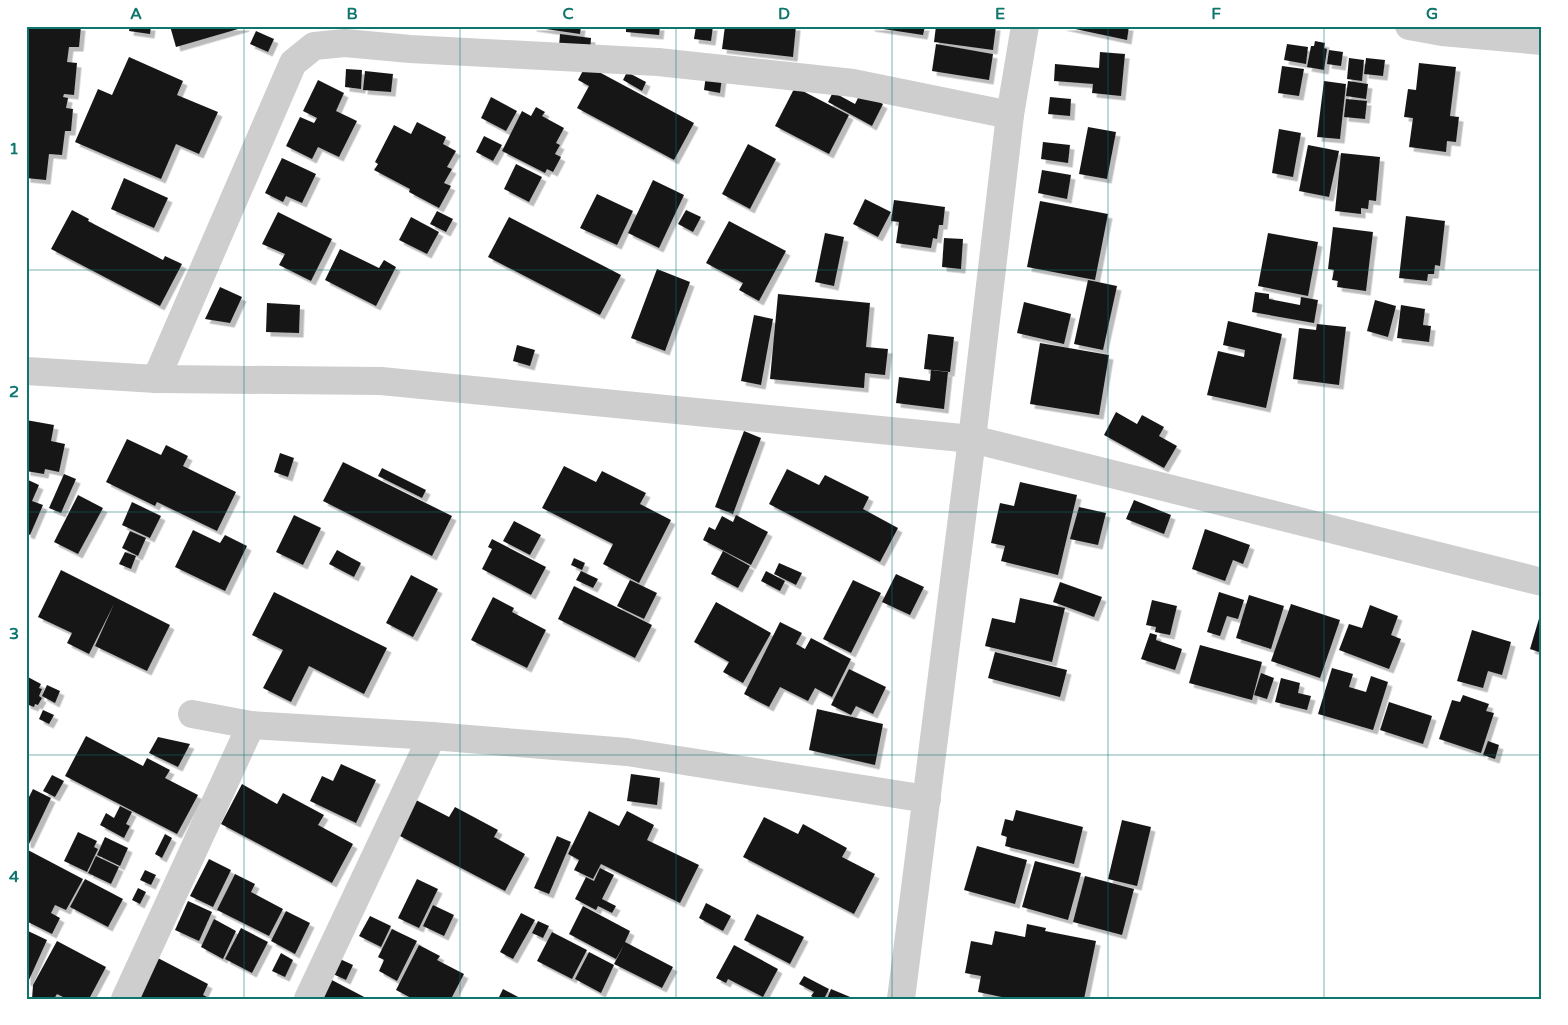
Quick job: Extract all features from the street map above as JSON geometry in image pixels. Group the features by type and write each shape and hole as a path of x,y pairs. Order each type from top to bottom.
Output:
{"street":[{"path":"901,999 972,439 1010,115 1025,26"},
{"path":"1409,26 1442,32 1542,41"},
{"path":"156,379 293,63 314,46 345,43 410,49 658,62 852,83 1010,115"},
{"path":"26,371 156,379 380,381 972,439 1542,582"},
{"path":"192,714 251,725 432,736 627,752 926,799"},
{"path":"125,999 251,725"},
{"path":"308,999 432,736"}],"building":[{"path":"26,26 81,26 79,47 69,47 67,62 77,63 74,95 64,94 63,97 68,98 66,108 73,109 71,131 65,131 62,155 49,154 46,180 26,178"},
{"path":"130,26 151,26 150,34 129,31"},
{"path":"170,26 245,26 245,27 176,47"},
{"path":"532,26 581,26 580,34"},
{"path":"626,26 660,26 659,35 626,32"},
{"path":"696,26 713,26 711,41 694,39"},
{"path":"725,26 796,26 793,57 722,49"},
{"path":"870,26 925,26 923,35"},
{"path":"936,26 996,26 993,50 934,42"},
{"path":"1061,26 1129,26 1127,40"},
{"path":"256,31 274,39 268,52 250,44"},
{"path":"560,34 591,38 590,51 559,47"},
{"path":"1315,41 1325,43 1324,48 1327,49 1324,70 1307,67 1311,46 1314,46"},
{"path":"936,44 993,54 989,80 932,71"},
{"path":"1287,44 1308,47 1306,64 1284,60"},
{"path":"1329,50 1343,52 1341,66 1327,64"},
{"path":"1100,52 1125,54 1121,96 1092,93 1093,84 1054,81 1055,64 1099,68"},
{"path":"129,57 183,81 177,95 218,112 199,154 176,144 161,179 75,142 98,89 112,95"},
{"path":"1349,58 1364,60 1362,81 1347,79"},
{"path":"1366,58 1385,60 1383,76 1364,74"},
{"path":"1419,63 1456,67 1450,116 1459,117 1456,142 1447,141 1446,152 1409,147 1413,118 1404,117 1408,89 1416,90"},
{"path":"586,65 694,123 674,160 577,108 589,86 578,80"},
{"path":"1282,66 1304,69 1299,96 1278,93"},
{"path":"346,69 362,70 361,89 345,87"},
{"path":"365,71 393,74 391,92 363,90"},
{"path":"627,72 646,82 642,91 623,80"},
{"path":"706,75 722,77 720,93 704,90"},
{"path":"318,80 344,93 336,111 357,121 339,157 318,147 312,159 286,146 300,117 314,123 317,118 303,111"},
{"path":"1324,81 1346,84 1340,139 1317,137"},
{"path":"1348,81 1368,84 1366,99 1346,96"},
{"path":"795,87 849,115 829,154 775,126"},
{"path":"833,92 855,104 861,92 883,104 872,126 828,102"},
{"path":"491,97 517,111 506,131 481,118"},
{"path":"1050,97 1071,99 1070,116 1048,114"},
{"path":"1346,99 1367,101 1365,119 1344,117"},
{"path":"536,107 545,112 542,116 564,128 556,143 560,145 555,154 561,157 553,172 547,169 545,173 502,151 522,111 531,116"},
{"path":"417,122 446,137 443,144 456,151 447,167 452,169 444,183 451,186 439,208 409,192 410,189 374,170 378,164 375,162 394,125 411,134"},
{"path":"1088,127 1116,132 1107,179 1079,174"},
{"path":"1279,129 1301,133 1293,177 1272,173"},
{"path":"484,136 502,145 493,161 476,152"},
{"path":"1043,142 1070,145 1068,163 1041,159"},
{"path":"748,144 776,159 750,209 722,194"},
{"path":"1308,145 1339,151 1329,197 1299,191"},
{"path":"1341,153 1380,157 1376,201 1369,200 1368,209 1361,208 1361,214 1335,211"},
{"path":"282,158 316,174 302,203 286,196 283,202 265,193"},
{"path":"516,164 542,177 529,202 504,189"},
{"path":"1042,170 1071,175 1067,199 1038,193"},
{"path":"124,178 168,198 154,228 111,209"},
{"path":"653,180 684,195 659,248 628,233"},
{"path":"597,194 633,211 617,245 580,228"},
{"path":"865,199 891,212 878,237 853,224"},
{"path":"894,200 945,207 943,225 939,225 937,239 933,238 931,248 896,243 899,222 891,221"},
{"path":"1040,201 1108,214 1095,280 1027,267"},
{"path":"72,210 89,219 88,221 163,260 165,256 182,264 160,306 51,249"},
{"path":"686,210 701,217 693,232 678,224"},
{"path":"437,211 453,219 446,232 430,224"},
{"path":"278,212 332,239 311,281 279,265 285,254 262,244"},
{"path":"1406,216 1445,221 1440,266 1435,265 1434,274 1428,274 1427,281 1399,278"},
{"path":"411,217 439,232 427,254 399,240"},
{"path":"509,217 621,275 600,315 488,257"},
{"path":"729,221 786,251 759,301 739,290 743,283 706,263"},
{"path":"1333,227 1373,232 1366,291 1337,287 1338,281 1332,280 1334,270 1328,269"},
{"path":"825,233 844,237 834,286 815,282"},
{"path":"1268,233 1318,242 1308,296 1258,286"},
{"path":"944,238 963,239 961,269 942,267"},
{"path":"340,249 379,268 384,260 396,267 376,306 325,280"},
{"path":"657,269 690,282 665,351 631,338"},
{"path":"1088,280 1117,286 1103,350 1074,344"},
{"path":"220,287 242,297 230,323 205,319"},
{"path":"1255,292 1269,294 1269,299 1300,305 1301,297 1318,300 1314,323 1252,312"},
{"path":"778,294 870,303 866,347 888,349 885,375 865,373 864,388 770,379"},
{"path":"1375,300 1396,306 1388,337 1367,331"},
{"path":"1024,302 1071,314 1064,344 1017,333"},
{"path":"267,303 300,305 299,333 266,332"},
{"path":"1401,305 1425,309 1423,325 1431,326 1429,342 1397,338"},
{"path":"754,315 773,319 761,385 741,381"},
{"path":"1228,321 1282,334 1266,408 1207,395 1218,351 1244,357 1245,350 1223,345"},
{"path":"1317,324 1346,327 1339,385 1293,379 1299,328 1316,330"},
{"path":"928,334 954,337 950,372 924,369"},
{"path":"1040,343 1109,355 1099,415 1030,404"},
{"path":"517,345 535,350 530,366 513,361"},
{"path":"931,370 948,372 944,409 896,403 899,377 930,381"},
{"path":"1116,412 1137,424 1142,415 1164,427 1159,436 1177,446 1164,468 1104,435"},
{"path":"26,420 54,425 51,441 65,444 59,472 45,469 44,474 26,471"},
{"path":"744,431 761,438 733,514 715,507"},
{"path":"127,439 161,455 166,445 188,456 183,466 236,492 217,531 157,502 155,506 106,482"},
{"path":"280,453 294,458 288,477 274,472"},
{"path":"343,462 452,516 432,556 323,501"},
{"path":"564,466 596,482 602,471 646,493 640,504 671,520 639,583 603,564 613,544 542,508"},
{"path":"382,468 426,490 422,498 378,476"},
{"path":"787,469 819,485 825,475 869,497 863,509 898,528 880,562 769,504"},
{"path":"64,474 76,479 61,513 49,508"},
{"path":"26,479 39,485 32,501 43,505 30,535 26,533"},
{"path":"1020,482 1077,495 1058,575 1001,561 1005,546 991,543 1000,503 1014,506"},
{"path":"78,495 103,508 78,554 54,542"},
{"path":"1134,500 1171,515 1164,534 1126,519"},
{"path":"132,502 161,516 150,538 122,525"},
{"path":"1079,507 1106,513 1098,545 1070,539"},
{"path":"294,515 321,528 303,565 276,552"},
{"path":"736,515 768,532 751,565 703,540 709,527 715,530 722,516 733,522"},
{"path":"514,521 541,535 530,555 503,541"},
{"path":"1205,529 1250,545 1243,564 1233,560 1225,581 1192,569"},
{"path":"193,530 220,543 225,535 247,546 225,591 175,567"},
{"path":"130,531 146,538 138,556 122,548"},
{"path":"492,539 546,567 531,595 482,569 492,549 488,547"},
{"path":"337,550 361,563 354,577 329,564"},
{"path":"723,551 750,566 738,588 711,574"},
{"path":"125,552 136,556 131,569 119,564"},
{"path":"574,558 585,563 582,570 571,565"},
{"path":"779,563 802,573 796,585 774,574"},
{"path":"61,570 170,625 147,671 95,646 114,604 89,654 67,643 72,633 38,617"},
{"path":"581,571 598,579 593,588 576,580"},
{"path":"766,571 785,581 780,591 761,581"},
{"path":"896,574 924,587 910,615 882,602"},
{"path":"411,575 438,589 413,637 386,623"},
{"path":"630,580 657,593 644,619 617,606"},
{"path":"853,580 881,593 851,653 823,639"},
{"path":"1060,582 1102,597 1094,617 1053,602"},
{"path":"574,586 652,625 635,658 558,619"},
{"path":"274,592 387,648 364,694 309,666 291,702 263,688 283,650 252,635"},
{"path":"1219,592 1244,600 1238,619 1227,616 1220,636 1207,632"},
{"path":"1249,595 1284,606 1271,649 1236,638"},
{"path":"493,597 514,608 512,612 546,630 527,668 471,640"},
{"path":"1020,598 1065,608 1052,662 985,646 992,618 1015,623"},
{"path":"1152,600 1177,606 1170,635 1155,632 1156,627 1146,625"},
{"path":"716,602 771,633 743,683 723,672 729,662 694,642"},
{"path":"1291,604 1340,620 1320,678 1271,661"},
{"path":"1370,605 1398,616 1391,635 1401,639 1389,669 1339,650 1349,624 1362,628"},
{"path":"1542,612 1542,653 1530,649"},
{"path":"780,622 802,633 796,644 805,649 811,638 851,659 832,697 815,688 808,701 780,687 769,707 744,694"},
{"path":"1472,630 1511,642 1502,675 1488,671 1483,688 1457,681"},
{"path":"1150,633 1157,635 1156,640 1182,649 1175,670 1141,659"},
{"path":"1200,645 1262,662 1252,700 1189,683"},
{"path":"995,652 1067,670 1060,697 988,678"},
{"path":"1332,668 1353,674 1349,687 1366,692 1371,676 1388,682 1373,730 1318,714"},
{"path":"849,669 886,687 873,714 856,706 851,715 831,705"},
{"path":"1261,673 1274,678 1267,699 1254,695"},
{"path":"26,676 41,684 39,688 42,689 39,696 42,698 38,705 35,704 34,707 26,704"},
{"path":"1281,678 1300,683 1298,693 1311,696 1307,710 1275,702"},
{"path":"47,685 60,691 55,703 42,696"},
{"path":"1463,695 1489,704 1486,711 1494,713 1481,753 1439,739 1452,700 1460,702"},
{"path":"1389,702 1432,716 1423,744 1380,730"},
{"path":"817,709 883,724 875,765 809,750"},
{"path":"43,710 54,715 49,724 39,719"},
{"path":"86,736 143,766 147,758 170,770 165,778 198,795 177,834 65,776"},
{"path":"158,737 190,744 178,767 149,753"},
{"path":"1488,741 1499,745 1495,759 1483,755"},
{"path":"341,764 376,780 356,823 310,801 322,776 333,781"},
{"path":"631,774 660,778 657,805 627,801"},
{"path":"52,775 64,781 55,797 43,791"},
{"path":"242,784 277,804 283,793 324,815 318,825 353,844 332,883 221,824"},
{"path":"33,789 51,798 29,844 26,843 26,803"},
{"path":"416,800 449,817 455,807 498,830 494,837 525,854 505,891 398,835"},
{"path":"120,806 132,812 126,824 130,826 124,838 100,825 106,813 114,818"},
{"path":"1016,810 1083,827 1074,864 1005,846 1007,837 1001,835 1005,819 1013,821"},
{"path":"589,811 619,826 627,811 654,825 647,840 699,865 680,903 601,864 593,879 574,870 579,860 568,854"},
{"path":"764,817 798,834 803,824 847,848 842,857 875,874 854,914 743,857"},
{"path":"1122,820 1151,827 1137,886 1108,879"},
{"path":"78,832 97,841 94,847 98,849 87,872 64,861"},
{"path":"165,834 172,838 162,858 155,854"},
{"path":"557,836 571,842 549,894 534,888"},
{"path":"105,837 128,848 120,866 97,855"},
{"path":"977,846 1027,860 1015,904 964,890"},
{"path":"26,849 83,879 66,910 55,905 51,913 60,918 52,934 26,921"},
{"path":"96,856 119,867 111,884 88,873"},
{"path":"209,859 231,870 213,907 190,896"},
{"path":"1035,861 1081,873 1068,920 1022,907"},
{"path":"600,868 614,875 602,899 616,906 612,913 598,906 596,910 575,899 586,877 594,881"},
{"path":"145,870 156,875 151,885 140,880"},
{"path":"235,874 255,884 251,892 283,909 269,936 217,910"},
{"path":"1085,876 1134,889 1122,935 1073,922"},
{"path":"85,879 123,899 108,927 70,907"},
{"path":"417,879 438,889 419,928 398,918"},
{"path":"138,888 146,892 140,904 132,900"},
{"path":"188,901 212,912 199,941 175,930"},
{"path":"706,903 731,916 723,931 699,918"},
{"path":"433,905 454,915 444,936 423,926"},
{"path":"583,906 630,931 625,942 673,967 662,988 614,964 624,945 616,959 569,934"},
{"path":"286,911 310,923 295,954 271,941"},
{"path":"521,913 535,920 513,959 500,952"},
{"path":"757,914 804,937 790,964 744,940"},
{"path":"370,916 391,926 381,947 359,936"},
{"path":"214,919 236,931 223,959 201,947"},
{"path":"538,921 549,926 543,938 532,933"},
{"path":"1027,924 1046,928 1045,931 1096,941 1084,999 1011,999 978,992 981,976 965,973 971,941 992,945 995,931 1025,937"},
{"path":"241,928 268,942 252,973 225,959"},
{"path":"392,929 417,941 397,981 379,971 384,960 378,957"},
{"path":"26,930 47,940 28,982 26,981"},
{"path":"552,932 587,950 572,979 537,961"},
{"path":"57,941 106,967 89,999 67,999 57,994 54,999 32,999 33,985"},
{"path":"419,945 440,956 437,960 464,974 451,999 413,999 396,990"},
{"path":"734,945 778,969 763,997 728,979 726,983 716,978"},
{"path":"589,952 614,965 601,993 575,979"},
{"path":"281,953 293,960 285,977 272,971"},
{"path":"154,956 208,984 203,995 211,999 132,999"},
{"path":"340,959 353,965 346,980 333,974"},
{"path":"804,976 829,989 824,999 816,999 811,996 814,992 799,984"},
{"path":"328,978 368,999 317,999"},
{"path":"503,989 522,999 498,999"},
{"path":"831,989 855,999 827,999"}]}
